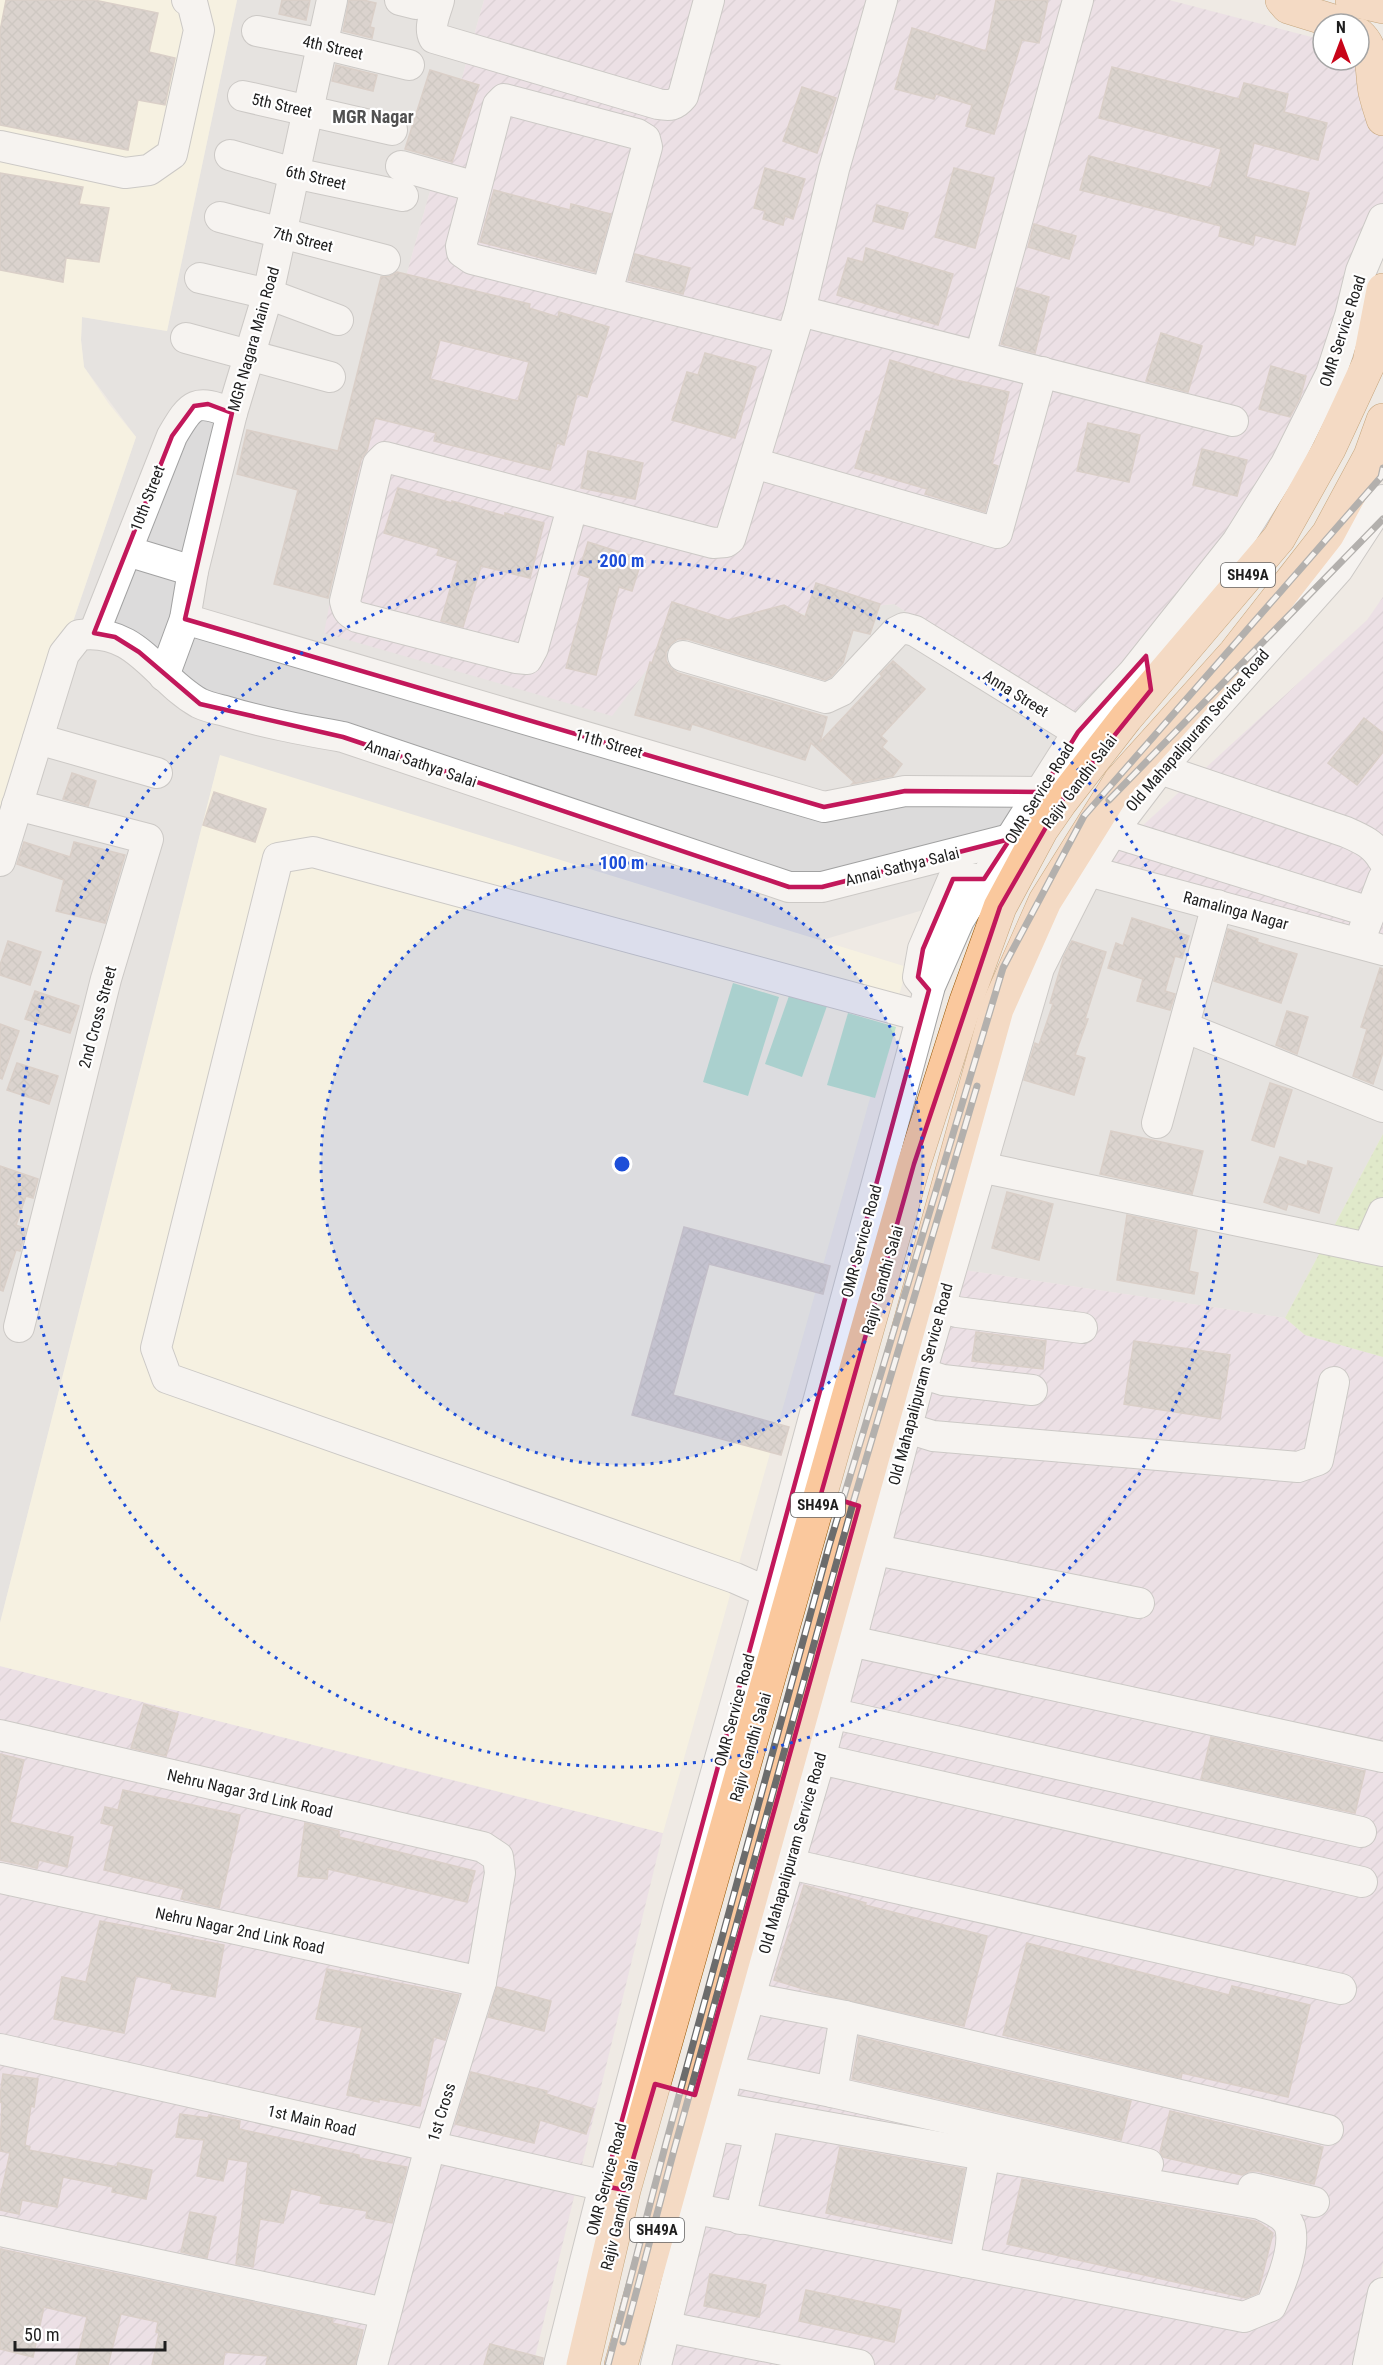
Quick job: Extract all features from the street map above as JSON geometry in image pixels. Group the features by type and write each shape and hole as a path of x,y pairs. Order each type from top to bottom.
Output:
{"main road":[{"path":"1282,0 1288,7 1311,14"},
{"path":"1353,0 1383,7"},
{"path":"1371,56 1375,93 1383,119"},
{"name":"Rajiv Gandhi Salai","path":"566,2364 656,2038 821,1494 914,1164 966,1001 1000,907 1042,829 1060,803 1126,718 1279,538 1329,449 1369,363 1383,290"},
{"name":"Rajiv Gandhi Salai","path":"621,2365 680,2206 710,2109 718,2060 838,1639 859,1506 997,1009 1045,901 1094,852 1120,781 1234,653 1328,534 1370,456 1383,420"},
{"path":"1146,656 1152,690"},
{"path":"821,1494 859,1506"},
{"path":"656,2038 718,2060"},
{"path":"644,2080 710,2109"}],"street":[{"path":"0,146 125,174 149,170 172,154 199,30 192,2 187,0"},
{"name":"MGR Nagara Main Road","path":"164,676 185,619 194,571 232,412 268,294 332,0"},
{"path":"418,1 432,26 431,32 434,38 658,105 670,106 677,103 683,96 709,0"},
{"path":"572,508 533,648 527,659 357,617 346,608 345,601 378,464 385,457 572,508 713,543 726,542 732,533 795,325 834,169 882,0"},
{"path":"980,356 1078,0"},
{"name":"4th Street","path":"257,31 409,65"},
{"name":"5th Street","path":"243,96 392,130"},
{"path":"607,292 647,147 645,139 642,136 508,98 504,99 498,105 461,246 466,256 607,292 980,356 1233,421"},
{"name":"6th Street","path":"230,156 294,173 403,196"},
{"path":"401,166 476,187"},
{"name":"7th Street","path":"220,217 385,260"},
{"name":"OMR Service Road","path":"656,2038 767,1592 925,1003 959,920 1078,732 1133,673 1238,542 1286,464 1331,374 1350,316 1361,271 1383,219"},
{"path":"200,278 268,294 338,320"},
{"path":"186,338 249,357 330,376"},
{"path":"754,463 997,533 1042,372"},
{"name":"10th Street","path":"94,633 172,436 183,417 194,406 208,404 232,412"},
{"name":"Old Mahapalipuram Service Road","path":"718,2060 751,1998 820,1760 830,1713 838,1639 876,1550 921,1373 1039,968 1094,852 1160,769 1338,569 1383,500"},
{"path":"127,550 194,571"},
{"name":"11th Street","path":"185,619 824,807 905,791 1041,792"},
{"name":"Anna Street","path":"683,656 826,698 841,691 896,632 904,628 915,631 1078,732"},
{"path":"0,861 64,654 79,635 94,633"},
{"name":"Annai Sathya Salai","path":"94,633 115,637 139,652 164,676 200,704 291,728 343,737 789,887 822,887 1010,839"},
{"path":"38,739 157,773"},
{"path":"1160,769 1366,840 1378,850 1383,860"},
{"name":"2nd Cross Street","path":"17,805 148,839 106,979 19,1327"},
{"path":"767,1592 723,1574 167,1378 156,1348 278,858 314,852 925,1003"},
{"path":"1094,852 1370,912"},
{"name":"Ramalinga Nagar","path":"1094,852 1217,905 1371,947"},
{"path":"1371,947 1370,912 1383,879"},
{"path":"1157,1123 1217,905"},
{"path":"1184,1027 1383,1107"},
{"path":"980,1167 1376,1249 1383,1213"},
{"path":"941,1308 1082,1328"},
{"path":"921,1373 943,1380 1032,1390"},
{"path":"907,1428 933,1436 1298,1467 1318,1460 1334,1382"},
{"path":"876,1550 1139,1603"},
{"path":"838,1639 1383,1757"},
{"path":"830,1713 1361,1832"},
{"name":"Nehru Nagar 3rd Link Road","path":"0,1736 483,1846 498,1857"},
{"path":"820,1760 1362,1881"},
{"name":"1st Cross","path":"372,2365 430,2147 481,1982 500,1872 498,1857"},
{"path":"790,1864 1341,1989"},
{"name":"Nehru Nagar 2nd Link Road","path":"0,1878 481,1982"},
{"path":"751,1998 845,2016 1328,2130"},
{"path":"832,2092 845,2016"},
{"name":"1st Main Road","path":"0,2049 614,2188"},
{"path":"718,2060 832,2092 1314,2202"},
{"path":"656,2365 667,2327 680,2206 1244,2317 1270,2306 1283,2279 1290,2242 1289,2226 1280,2214 1260,2204 985,2155 762,2124 710,2109"},
{"path":"740,2219 762,2124"},
{"path":"964,2262 985,2155"},
{"path":"0,2231 385,2313"},
{"path":"1368,2365 1383,2293"},
{"path":"667,2327 859,2365"}],"highlighted area":[{"path":"208,404 232,413 185,619 824,807 905,791 1041,792 1078,732 1146,656 1151,690 1060,803 1000,907 914,1164 821,1494 859,1506 695,2095 655,2084 624,2190 604,2186 929,990 918,977 923,949 953,879 984,879 1010,839 822,887 789,887 343,737 200,704 139,652 115,637 94,633 172,436 194,406"}],"shaded area":[{"path":"0,0 237,0 167,331 82,317 81,340 84,367 109,404 136,437 0,835"},
{"name":"MGR Nagar","path":"237,0 484,0 364,425 680,626 894,604 1102,738 1034,877 819,941 220,756 0,1623 0,836 136,437 84,367 81,340 82,317 167,331"},
{"path":"484,0 1169,0 1311,37 1311,72 1369,72 1383,89 1383,233 1373,305 1318,496 1102,738 894,604 680,626 612,716 324,633 364,425"},
{"path":"1383,597 1383,962 1091,873 1367,620"},
{"path":"220,755 907,967 663,1833 0,1666 0,1623"},
{"path":"1091,873 1383,962 1383,1134 1285,1318 937,1266"},
{"path":"937,1266 1285,1318 1305,1335 1383,1357 1383,2262 1365,2365 648,2365"},
{"path":"0,1666 663,1833 533,2365 0,2365"}],"green space":[{"path":"733,983 779,997 748,1096 703,1082"},
{"path":"790,993 827,1006 802,1077 765,1064"},
{"path":"848,1013 896,1027 875,1098 827,1085"},
{"path":"1383,1134 1383,1357 1305,1335 1285,1318"}],"building":[{"path":"6,0 94,0 158,13 149,52 175,58 165,105 138,100 128,150 0,125 0,31"},
{"path":"282,0 310,0 306,20 279,14"},
{"path":"349,0 376,3 370,27 374,28 372,38 343,31"},
{"path":"996,0 1048,0 1039,43 1022,40 994,134 966,126 972,105 936,94 934,99 895,89 912,28 986,51"},
{"path":"336,65 377,75 373,91 332,81"},
{"path":"1112,67 1239,99 1244,83 1288,94 1284,112 1327,123 1318,160 1254,143 1246,177 1309,193 1295,245 1255,235 1253,245 1219,236 1221,226 1080,190 1089,156 1211,188 1221,149 1099,118"},
{"path":"430,70 479,85 452,162 405,149"},
{"path":"802,87 836,98 817,153 783,141"},
{"path":"765,168 805,179 793,219 785,216 783,225 763,219 765,211 754,208"},
{"path":"954,168 994,178 975,248 935,237"},
{"path":"0,173 83,187 79,204 109,208 99,262 66,258 63,282 0,270"},
{"path":"494,190 570,210 571,204 611,214 595,272 480,242"},
{"path":"877,205 908,213 903,229 873,221"},
{"path":"1034,224 1076,236 1069,259 1028,247"},
{"path":"866,248 953,274 938,325 837,295 848,258 863,262"},
{"path":"635,254 690,268 683,294 628,280"},
{"path":"397,272 530,304 529,308 558,317 559,312 609,327 587,397 577,394 564,445 557,443 550,470 434,441 436,433 375,418 367,451 361,460 328,598 274,584 298,490 237,474 247,430 338,451 381,277","holes":["440,340 529,362 518,401 430,379"]},
{"path":"1017,288 1049,297 1035,353 1001,344"},
{"path":"1161,333 1202,346 1188,392 1146,381"},
{"path":"705,353 756,367 735,438 672,420 687,372 698,375"},
{"path":"890,360 956,380 1009,392 992,464 998,466 985,512 925,494 927,489 855,468 866,431 870,432"},
{"path":"1271,366 1306,376 1300,398 1290,417 1259,409"},
{"path":"1088,423 1140,435 1129,482 1077,471"},
{"path":"1202,449 1247,460 1237,496 1193,485"},
{"path":"588,451 643,463 635,499 581,488"},
{"path":"398,488 505,516 505,513 544,523 530,578 481,566 463,627 441,621 458,561 437,555 439,549 384,533"},
{"path":"588,542 642,559 632,591 619,587 596,675 566,668 590,578 578,574"},
{"path":"816,583 880,604 870,634 853,630 843,663 831,677 825,680 687,639 678,639 671,644 666,652 666,661 678,673 827,717 820,742 882,676 880,674 893,661 925,689 881,736 887,741 882,747 902,764 893,776 852,784 854,782 811,743 805,760 692,724 690,730 635,715 650,662 652,663 672,602 728,620 784,605 805,617"},
{"path":"1364,718 1383,733 1383,752 1357,785 1328,763"},
{"path":"72,773 96,781 88,806 63,799"},
{"path":"214,792 266,809 255,842 203,825"},
{"path":"24,842 70,857 74,842 125,855 105,923 56,911 64,880 17,864"},
{"path":"1132,918 1189,936 1182,958 1175,956 1165,991 1175,994 1170,1010 1137,1001 1143,979 1108,968 1116,943 1123,946"},
{"path":"1228,929 1258,939 1257,942 1297,954 1281,1003 1214,981"},
{"path":"8,941 41,952 30,985 0,975 0,965"},
{"path":"1072,941 1106,952 1085,1019 1088,1019 1075,1055 1085,1058 1074,1095 1024,1080 1035,1043 1039,1045 1053,1004 1050,1003 1064,956"},
{"path":"1380,968 1383,969 1383,1052 1373,1084 1353,1076 1367,1029 1361,1027"},
{"path":"35,991 79,1006 70,1033 25,1019"},
{"path":"1287,1011 1308,1017 1297,1054 1276,1045"},
{"path":"0,1024 19,1031 2,1079 0,1078"},
{"path":"17,1063 58,1076 49,1104 7,1090"},
{"path":"1270,1083 1292,1090 1274,1147 1252,1140"},
{"path":"1111,1131 1203,1151 1192,1194 1100,1174"},
{"path":"1280,1157 1307,1166 1308,1161 1332,1168 1319,1213 1288,1204 1286,1210 1264,1202"},
{"path":"0,1166 38,1179 33,1198 26,1196 16,1225 26,1229 20,1251 16,1250 3,1291 0,1290"},
{"path":"1007,1192 1053,1204 1039,1260 992,1248"},
{"path":"1127,1215 1197,1230 1189,1271 1198,1273 1194,1294 1117,1280"},
{"path":"684,1227 830,1266 823,1294 709,1264 673,1395 789,1427 781,1455 632,1415"},
{"path":"976,1332 1046,1341 1043,1369 972,1361"},
{"path":"1134,1341 1230,1355 1220,1419 1124,1404"},
{"path":"144,1704 178,1714 166,1756 131,1748"},
{"path":"1211,1737 1365,1771 1355,1813 1201,1779"},
{"path":"0,1754 24,1760 10,1822 73,1837 67,1867 39,1860 37,1868 0,1860"},
{"path":"123,1790 240,1815 219,1908 181,1899 184,1889 104,1870 114,1826 101,1823 105,1807 118,1810"},
{"path":"305,1823 339,1831 339,1837 475,1871 467,1902 328,1869 327,1879 298,1876"},
{"path":"804,1885 866,1903 865,1905 987,1936 964,2026 820,1994 774,1980"},
{"path":"100,1921 224,1945 215,1997 171,1989 172,1984 136,1976 124,2033 54,2019 62,1977 86,1982"},
{"path":"1027,1943 1229,1995 1232,1986 1310,2005 1288,2097 1182,2073 1181,2078 1003,2035"},
{"path":"327,1969 459,1995 445,2040 434,2037 420,2106 379,2099 379,2102 347,2095 362,2028 316,2019"},
{"path":"497,1987 551,2001 544,2031 488,2017"},
{"path":"859,2037 1131,2101 1121,2140 852,2079"},
{"path":"471,2072 547,2091 546,2094 594,2109 586,2134 540,2120 534,2143 455,2124"},
{"path":"3,2074 38,2079 25,2145 30,2147 29,2150 117,2167 118,2163 152,2170 146,2199 112,2192 113,2187 63,2177 57,2207 22,2200 19,2214 0,2210 0,2198 10,2153 0,2151 2,2103 0,2097"},
{"path":"1170,2111 1323,2147 1314,2184 1257,2171 1249,2171 1242,2175 1163,2157 1160,2152"},
{"path":"180,2114 208,2118 209,2115 240,2121 239,2129 359,2155 359,2158 407,2167 392,2223 366,2218 367,2211 320,2203 322,2196 291,2189 283,2223 260,2219 253,2267 236,2264 248,2162 228,2159 223,2181 197,2176 204,2140 176,2137"},
{"path":"840,2147 965,2169 951,2240 826,2213"},
{"path":"1022,2179 1255,2221 1273,2233 1258,2293 1246,2298 1007,2244"},
{"path":"190,2212 216,2217 207,2258 181,2252"},
{"path":"0,2249 333,2319 332,2323 363,2330 355,2365 266,2365 268,2356 225,2352 223,2365 152,2365 159,2333 156,2332 158,2322 121,2314 108,2365 76,2365 87,2317 44,2307 33,2357 0,2349"},
{"path":"710,2274 766,2285 759,2317 704,2306"},
{"path":"806,2290 901,2310 894,2342 799,2321"},
{"path":"490,2344 543,2358 542,2365 484,2365"}],"railway":[{"path":"608,2365 666,2143 829,1546 1003,968 1084,816 1381,477 1383,468"},
{"path":"1109,800 1383,519"},
{"path":"623,2342 853,1503 977,1086"}],"district":[{"name":"MGR Nagar","path":"373,117"}]}
